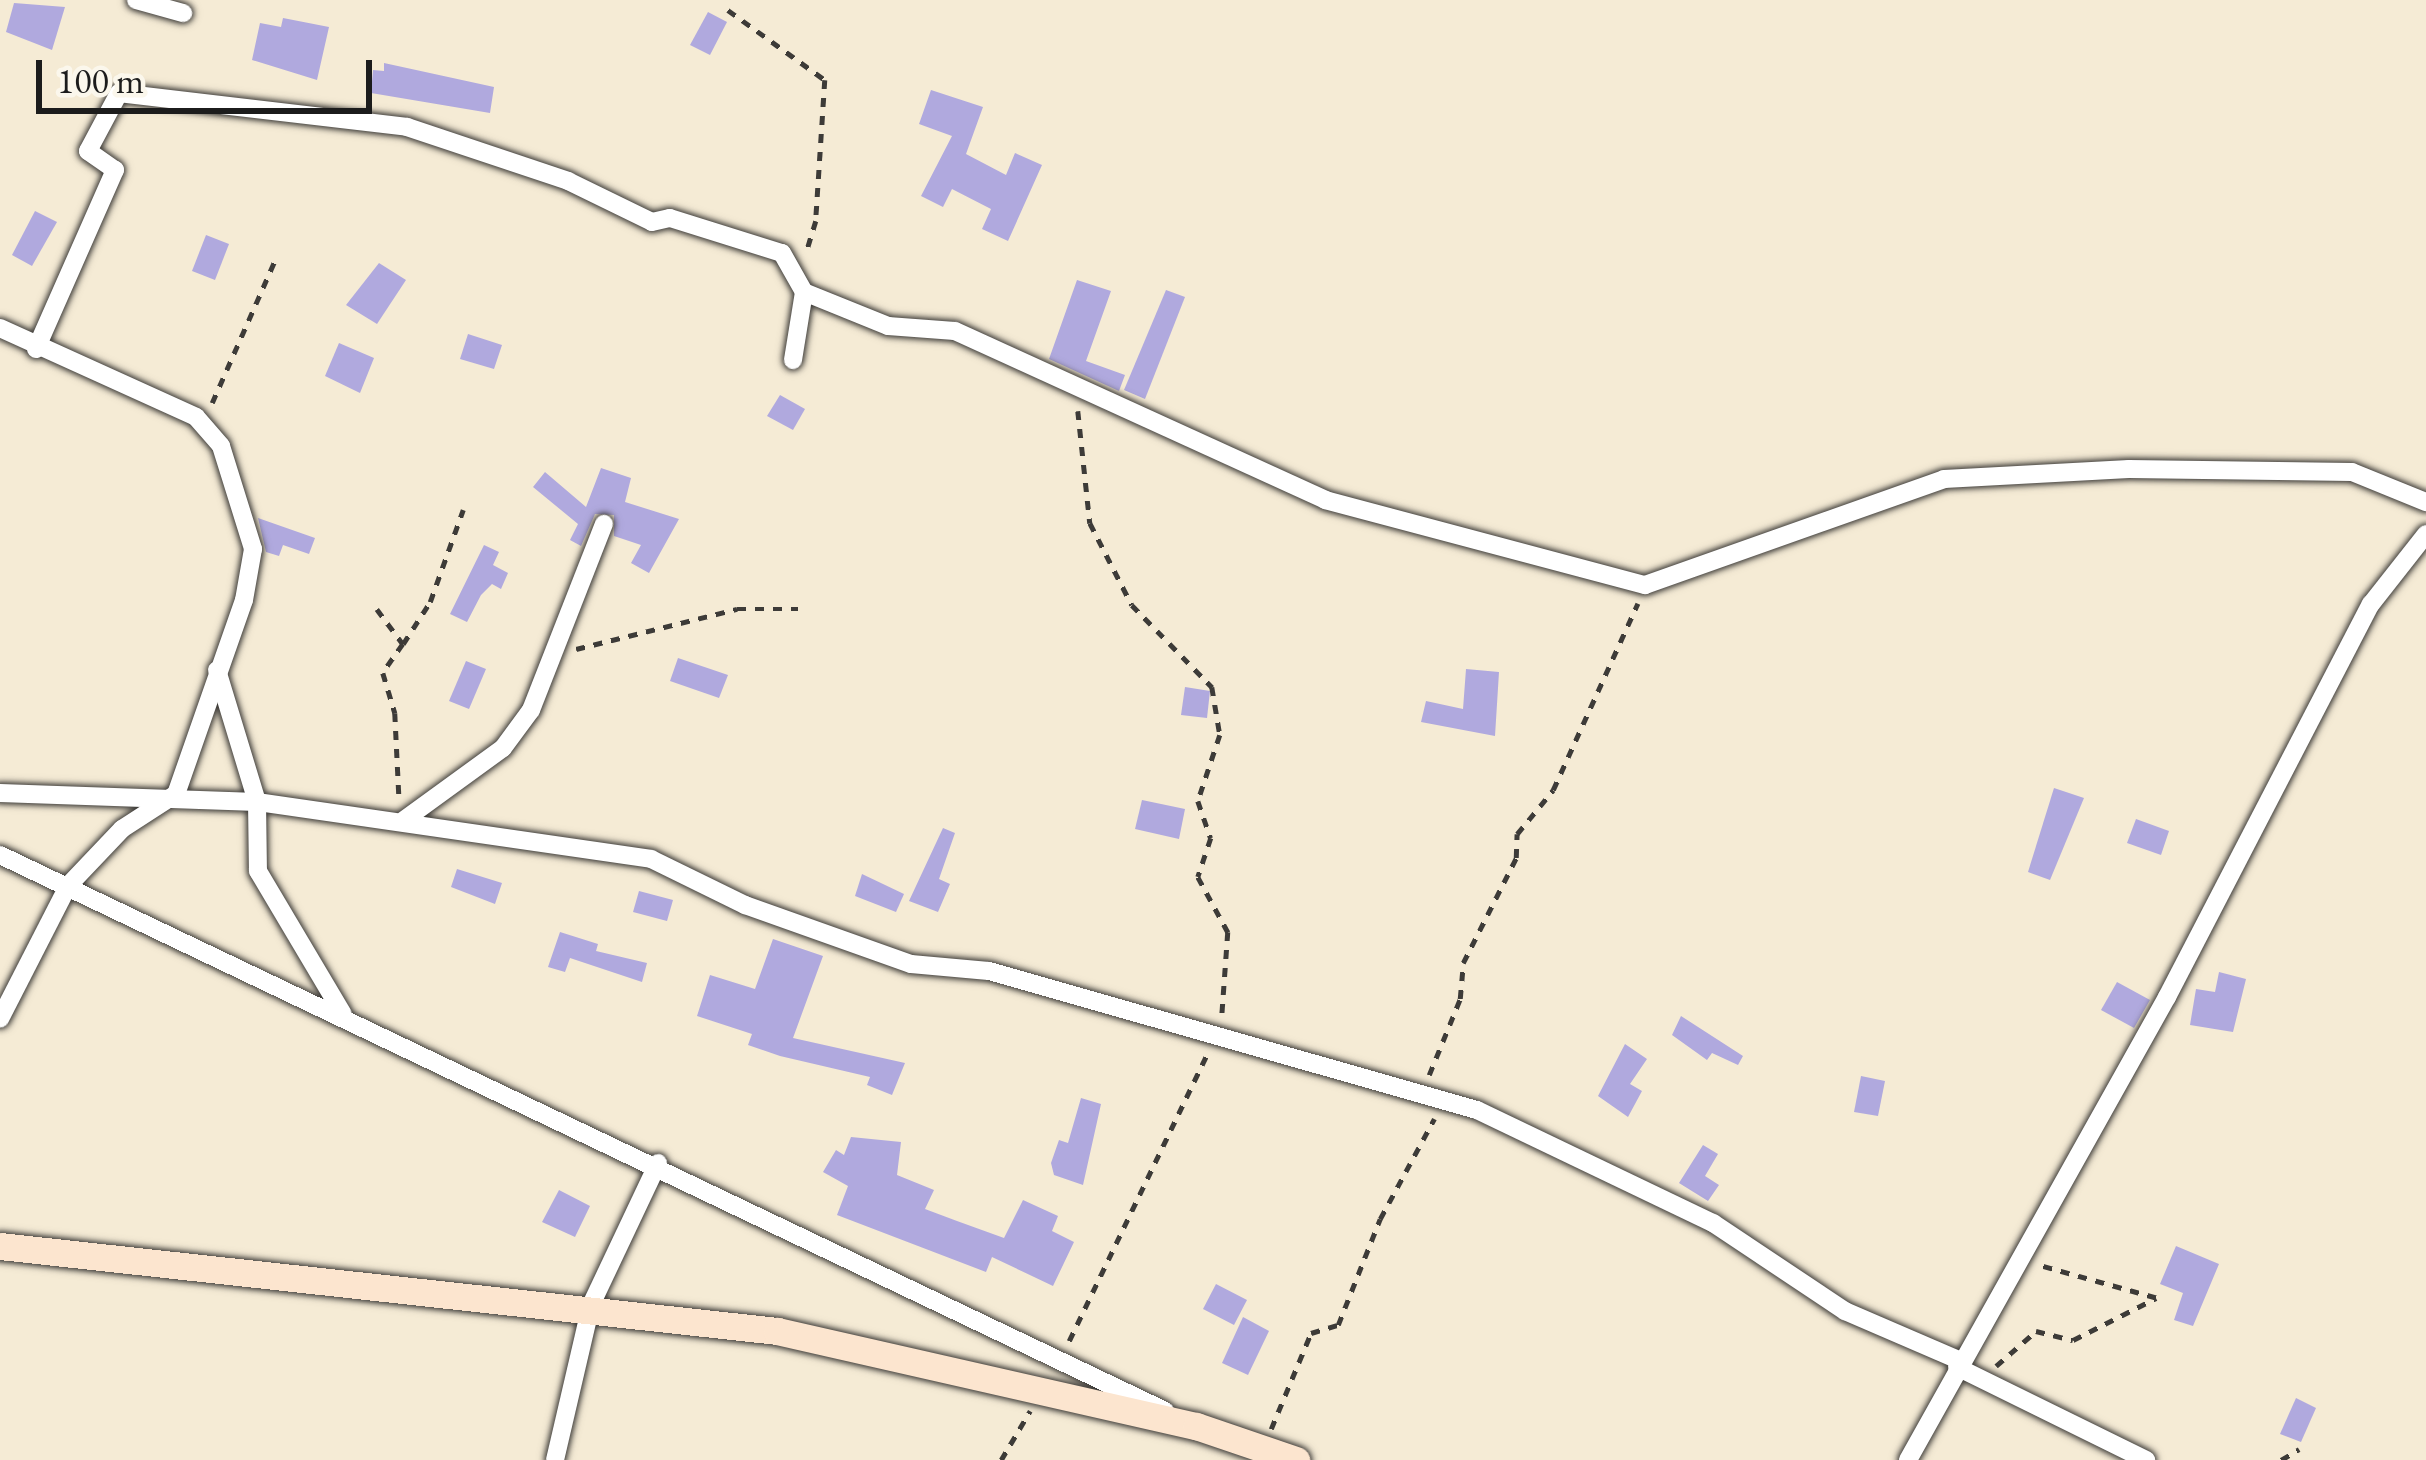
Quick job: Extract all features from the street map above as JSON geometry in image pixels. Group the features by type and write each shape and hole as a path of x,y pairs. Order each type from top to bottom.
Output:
{"main road":[{"path":"0,1246 591,1305 777,1331 1038,1395 1196,1426 1264,1445 1296,1460"}],"street":[{"path":"136,0 182,13"},
{"path":"36,349 116,170 88,151 119,93 407,127 568,181 652,222 670,218 782,253 801,286 888,326 955,331 1325,500 1645,585 1944,479 2129,470 2352,472 2426,502"},
{"path":"793,360 801,286"},
{"path":"0,328 36,349 163,399 203,424 221,446 253,549 244,601 176,794 122,829 68,886 0,1019"},
{"path":"404,820 503,748 559,654 604,524"},
{"path":"1908,1460 2167,997 2371,604 2426,534"},
{"path":"217,670 257,802 258,871 345,1016"},
{"path":"0,793 176,794 257,802 651,859 745,905 911,964 989,971 1477,1110 1713,1223 1845,1311 2146,1460"},
{"path":"0,855 658,1163 1196,1426"},
{"path":"555,1460 591,1305 658,1163"},
{"path":"1038,1395 1061,1357"}],"path":[{"path":"728,10 825,80 816,221 801,286"},
{"path":"203,424 276,258"},
{"path":"1075,382 1090,523 1132,605 1207,680"},
{"path":"404,820 393,759 395,713 383,673 444,572 463,510"},
{"path":"1420,1097 1460,999 1463,964 1516,858 1517,834 1563,770 1645,585"},
{"path":"377,609 403,644"},
{"path":"559,654 654,625 737,609 798,609"},
{"path":"1264,1445 1311,1333 1338,1325 1380,1219 1443,1102"},
{"path":"1981,1378 2036,1330 2073,1340 2156,1298 2056,1265 2014,1265"},
{"path":"1001,1460 1038,1395"},
{"path":"2281,1460 2299,1449"}],"building":[{"path":"14,3 65,7 52,50 6,32"},
{"path":"708,12 727,22 710,55 690,45"},
{"path":"283,18 329,27 317,80 252,60 260,23 281,27"},
{"path":"384,63 494,87 490,113 371,93 373,70 384,71"},
{"path":"931,90 983,107 966,154 1006,175 1015,153 1042,165 1008,241 982,229 991,209 952,189 943,207 921,196 952,136 919,124"},
{"path":"35,211 57,222 32,266 12,255"},
{"path":"206,235 229,244 215,280 192,271"},
{"path":"379,263 406,280 377,324 346,305"},
{"path":"1077,280 1111,291 1086,361 1125,375 1119,391 1049,359"},
{"path":"1166,290 1185,297 1145,399 1124,390"},
{"path":"468,334 502,345 494,369 460,359"},
{"path":"339,343 374,358 360,393 325,376"},
{"path":"780,395 805,409 793,430 767,416"},
{"path":"601,468 631,478 625,502 679,519 649,573 631,563 641,545 614,536 614,515 595,514 581,546 570,540 578,524 533,487 545,472 586,507"},
{"path":"258,518 315,538 309,554 283,545 279,556 266,552"},
{"path":"484,545 499,552 493,565 508,573 501,589 492,584 481,595 467,622 450,614"},
{"path":"678,658 728,675 719,698 670,681"},
{"path":"466,661 486,669 469,709 449,701"},
{"path":"1466,669 1499,672 1495,736 1421,722 1426,701 1463,709"},
{"path":"1185,687 1210,691 1207,718 1181,715"},
{"path":"2054,788 2084,798 2050,880 2028,872"},
{"path":"1142,800 1185,809 1179,839 1135,829"},
{"path":"2136,819 2169,831 2161,855 2127,843"},
{"path":"943,828 955,833 939,879 950,884 938,912 909,901"},
{"path":"457,869 502,883 495,904 451,887"},
{"path":"862,874 904,894 896,912 855,896"},
{"path":"639,891 673,900 667,921 633,912"},
{"path":"560,932 598,944 596,951 647,963 642,982 570,958 565,972 548,967"},
{"path":"773,939 823,956 793,1038 905,1063 892,1095 867,1085 870,1077 748,1045 752,1034 697,1016 710,975 755,989"},
{"path":"2219,972 2246,979 2233,1032 2190,1025 2196,989 2215,992"},
{"path":"2117,982 2150,1000 2134,1028 2101,1010"},
{"path":"1681,1016 1743,1056 1738,1065 1712,1053 1707,1060 1672,1035"},
{"path":"1625,1044 1647,1059 1630,1084 1642,1091 1628,1117 1598,1096"},
{"path":"1861,1076 1885,1081 1878,1116 1854,1112"},
{"path":"1081,1098 1101,1104 1083,1185 1054,1175 1051,1163 1059,1140 1068,1143"},
{"path":"851,1137 901,1142 897,1175 934,1190 925,1209 1004,1238 1023,1200 1058,1216 1052,1231 1074,1242 1053,1286 992,1257 986,1272 837,1215 848,1186 823,1172 836,1150 844,1155"},
{"path":"1703,1145 1718,1154 1705,1176 1719,1185 1708,1201 1679,1183"},
{"path":"559,1190 590,1206 575,1237 542,1222"},
{"path":"2176,1246 2219,1264 2193,1326 2174,1320 2183,1293 2160,1284"},
{"path":"1216,1284 1247,1300 1234,1325 1203,1309"},
{"path":"1243,1317 1269,1331 1248,1375 1222,1363"},
{"path":"2296,1398 2316,1408 2301,1442 2280,1434"}]}
